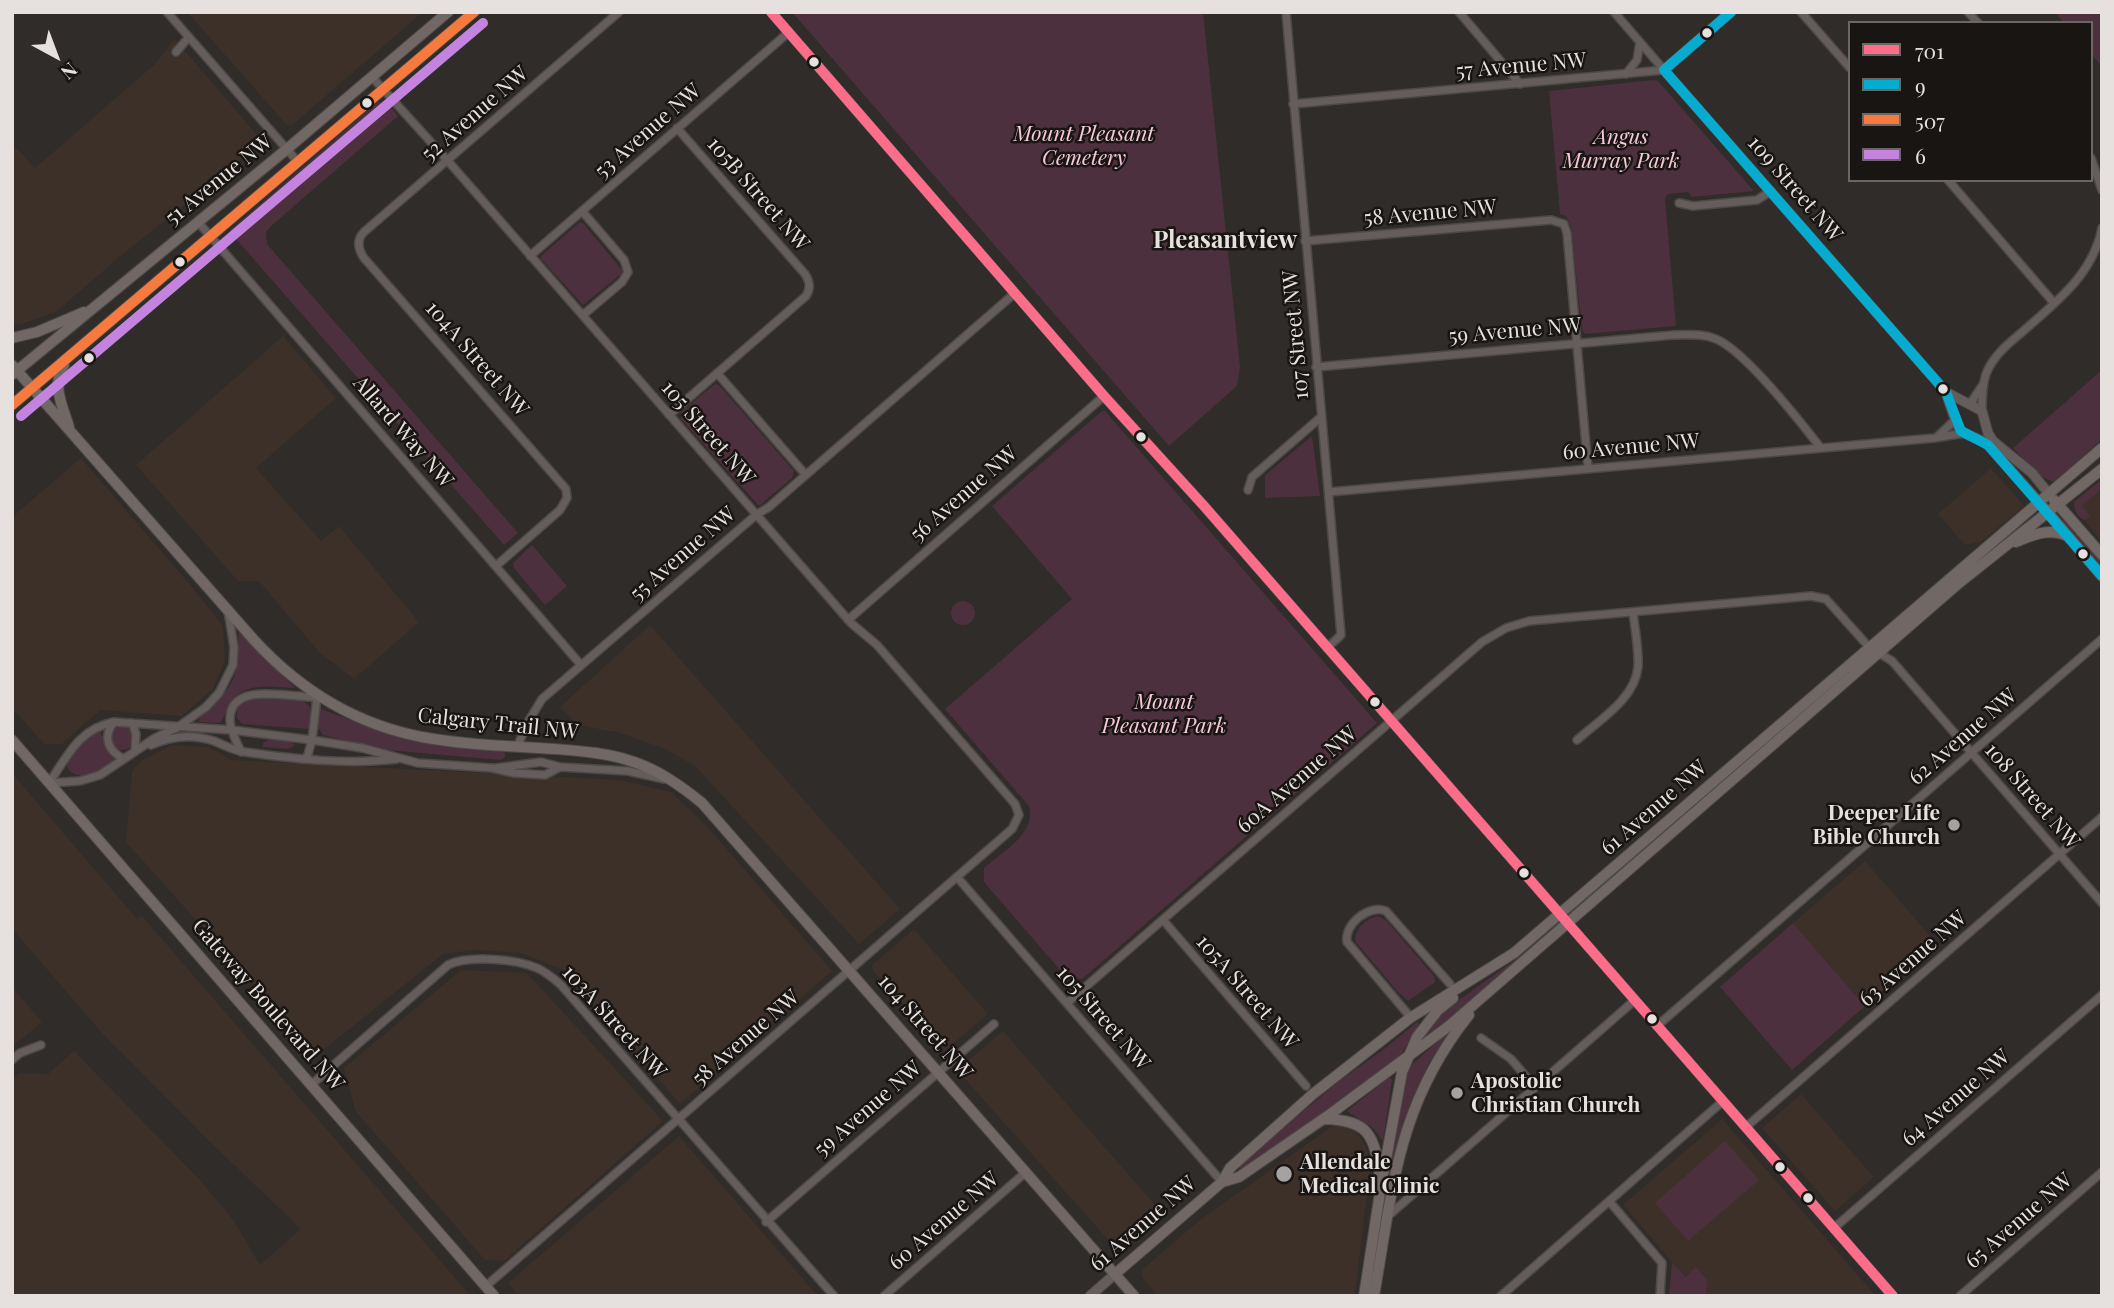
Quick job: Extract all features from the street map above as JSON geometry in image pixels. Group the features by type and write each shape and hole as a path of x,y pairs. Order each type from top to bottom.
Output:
{"main road":[{"name":"51 Avenue NW","path":"14,370 287,149 448,12"},
{"name":"51 Avenue NW","path":"12,405 474,12"},
{"path":"12,338 37,332 91,309"},
{"path":"71,431 58,382 62,367 76,351"},
{"name":"Calgary Trail NW","path":"14,370 275,663 317,697 360,718 408,734 450,741 620,758 641,765 679,785"},
{"name":"61 Avenue NW","path":"1222,1181 1239,1177 1323,1119 1407,1059 1490,992 1564,919 2102,448"},
{"name":"61 Avenue NW","path":"1874,650 2102,469"},
{"path":"2049,494 2102,555"},
{"path":"2039,502 2102,576"},
{"path":"1986,561 2010,545 2037,534 2054,531 2068,536"},
{"name":"Gateway Boulevard NW","path":"12,740 494,1296"},
{"name":"104 Street NW","path":"679,785 720,821 1133,1296"},
{"name":"61 Avenue NW","path":"1115,1274 1222,1181 1230,1168 1332,1079 1410,1018 1564,919"},
{"path":"1364,1296 1387,1186 1402,1072 1407,1059 1417,1037 1438,1010 1499,963"},
{"path":"1387,1186 1427,1078 1454,1034 1490,992"},
{"path":"1323,1119 1351,1122 1361,1127 1376,1147 1387,1186 1388,1216 1374,1296"}],"street":[{"path":"167,12 298,162"},
{"name":"52 Avenue NW","path":"359,243 364,232 619,12"},
{"path":"771,12 1893,1296"},
{"name":"107 Street NW","path":"1286,12 1341,635 1327,648"},
{"path":"1459,12 1520,84"},
{"name":"109 Street NW","path":"1614,12 1947,392 1969,405"},
{"path":"1664,70 1731,12"},
{"path":"1801,12 1848,66"},
{"name":"53 Avenue NW","path":"530,256 789,32"},
{"path":"176,52 189,37"},
{"path":"1626,74 1637,60 1640,42"},
{"name":"57 Avenue NW","path":"1293,104 1664,70"},
{"name":"105 Street NW","path":"372,77 848,620 877,645 1015,804 1018,811"},
{"name":"105B Street NW","path":"677,128 805,274 810,284 806,296 717,373"},
{"path":"2093,164 2102,190"},
{"path":"1950,182 2054,303"},
{"path":"1679,203 1693,206 1757,200 1771,191"},
{"path":"582,211 628,268 622,282 583,316"},
{"name":"58 Avenue NW","path":"1305,241 1551,220 1564,224 1577,344"},
{"name":"Allard Way NW","path":"198,222 581,665"},
{"path":"2049,494 2032,474 1993,441 1982,411 1984,383 1990,365 2003,349 2081,275 2095,250 2102,228"},
{"name":"104A Street NW","path":"359,243 364,258 563,485 567,498 560,510 496,566"},
{"name":"55 Avenue NW","path":"517,747 539,702 756,515 765,511 1015,293"},
{"name":"59 Avenue NW","path":"1316,367 1673,335 1704,335 1717,339 1745,359 1821,447"},
{"path":"1577,344 1588,468"},
{"path":"668,415 717,373 805,474"},
{"path":"1937,438 1955,418 1960,408 1969,405 1984,383"},
{"name":"109 Street NW","path":"1947,392 1955,418"},
{"name":"56 Avenue NW","path":"848,620 1104,396"},
{"path":"1969,405 1982,411"},
{"path":"1248,490 1252,477 1321,417"},
{"path":"1955,418 1957,427 1988,445 2039,502"},
{"path":"1967,434 1979,430 1985,422"},
{"name":"60 Avenue NW","path":"1329,492 1967,434"},
{"name":"108 Street NW","path":"1818,596 1829,602 1874,650 1888,657 2102,902"},
{"name":"60A Avenue NW","path":"1068,1003 1482,642 1506,628 1529,621 1818,596"},
{"name":"Calgary Trail NW","path":"49,783 93,778 165,732 178,727 213,700 233,665 234,647 228,611"},
{"path":"1577,740 1625,697 1635,680 1637,660 1633,612"},
{"name":"62 Avenue NW","path":"1657,1026 2102,639"},
{"name":"Calgary Trail NW","path":"232,730 232,711 238,702 247,696 267,693 317,697"},
{"path":"307,758 317,697"},
{"path":"49,783 82,737 98,726 114,722 178,727"},
{"path":"114,722 107,735 108,744 112,752 124,759"},
{"path":"132,723 139,749"},
{"name":"Calgary Trail NW","path":"178,727 232,730 312,740 362,748 418,763 545,775 560,767"},
{"path":"232,730 241,752"},
{"name":"Calgary Trail NW","path":"139,749 165,738 186,737 210,740 241,752 370,762 401,759"},
{"name":"Calgary Trail NW","path":"492,768 535,762 560,767 628,771 679,785"},
{"name":"58 Avenue NW","path":"486,1286 1012,830 1018,820 1018,811"},
{"name":"63 Avenue NW","path":"1746,1127 2102,817"},
{"name":"105 Street NW","path":"957,877 1222,1181"},
{"path":"1407,1013 1347,942 1350,927 1367,912 1377,908 1385,911 1450,985"},
{"name":"105A Street NW","path":"1163,920 1306,1086"},
{"name":"103A Street NW","path":"311,1085 448,965 470,960 513,962 535,967 560,984 766,1222 834,1296"},
{"name":"64 Avenue NW","path":"1834,1228 2102,995"},
{"path":"1388,1216 1635,1000"},
{"name":"59 Avenue NW","path":"766,1222 994,1024"},
{"path":"1481,1038 1511,1059 1535,1087"},
{"path":"12,1060 20,1053 41,1045"},
{"path":"1501,1296 1723,1101"},
{"name":"60 Avenue NW","path":"884,1296 1026,1172"},
{"name":"65 Avenue NW","path":"1960,1296 2102,1172"},
{"path":"1387,1186 1418,1190"},
{"path":"1609,1201 1662,1263 1660,1296"},
{"name":"61 Avenue NW","path":"1090,1296 1115,1274"}],"shaded area":[{"path":"187,12 423,12 291,126 286,124"},
{"path":"175,39 263,142 117,259 56,312 19,325 12,323 12,143 35,168 154,65"},
{"path":"283,336 336,398 256,468 321,541 339,526 419,622 354,679 320,653 259,581 238,581 136,465"},
{"path":"81,458 223,626 225,660 213,689 182,716 100,710 62,744 44,744 12,708 12,517"},
{"path":"1991,468 2024,506 1981,542 1965,545 1938,514"},
{"path":"2102,481 2102,541 2079,514 2077,500"},
{"path":"650,625 900,909 859,944 695,766 665,749 620,733 578,725 560,707"},
{"path":"172,745 209,747 232,760 620,780 671,792 707,826 832,971 680,1104 564,970 521,953 474,950 443,954 317,1055 126,842 132,771 141,761"},
{"path":"12,773 137,919 142,916 471,1296 12,1296 12,1079 19,1073 48,1074 74,1051 201,1181 234,1221 260,1265 301,1229 103,1034 12,929"},
{"path":"1865,861 1937,944 1865,1006 1793,923"},
{"path":"914,929 988,1014 946,1050 873,971 872,965"},
{"path":"461,970 527,973 663,1121 504,1261 485,1260 356,1112 344,1068"},
{"path":"12,987 42,1022 12,1047"},
{"path":"1003,1031 1164,1215 1129,1245 1111,1243 957,1070"},
{"path":"1801,1094 1874,1177 1835,1211 1762,1128"},
{"path":"1722,1119 1876,1296 1706,1296 1672,1262 1623,1205"},
{"path":"1334,1125 1349,1127 1357,1133 1369,1158 1355,1296 1158,1296 1142,1277 1143,1269 1200,1220"},
{"path":"679,1136 818,1296 519,1296 508,1283"}],"green space":[{"name":"Mount Pleasant Cemetery","path":"792,12 1203,12 1240,367 1237,386 1169,446"},
{"path":"2055,12 2102,12 2102,66 2093,56 2093,21 2062,21"},
{"name":"Angus Murray Park","path":"1658,81 1754,191 1692,197 1688,192 1668,194 1665,199 1676,326 1585,334 1582,330 1571,226 1566,216 1560,214 1549,91"},
{"path":"378,102 386,102 398,116 270,227 266,232 267,244 518,533 504,545 229,231"},
{"path":"580,222 622,270 621,274 583,305 541,259 541,256"},
{"path":"2102,370 2102,439 2054,482 2040,476 2013,448"},
{"path":"715,384 719,385 794,471 792,478 759,506 681,419 681,412"},
{"name":"Mount Pleasant Park","path":"1105,411 1377,723 1082,979 1066,977 984,882 984,868 1016,841 1028,825 1029,806 945,709 1072,599 992,506"},
{"path":"1312,436 1320,496 1265,498 1265,475"},
{"path":"2102,479 2102,488 2082,506 2090,516 2085,520 2076,513 2074,502"},
{"path":"2064,519 2102,563 2102,569 2065,527 2062,521"},
{"path":"532,545 567,586 545,605 514,568 513,563"},
{"path":"963,601 971,605 975,613 971,621 963,625 955,621 951,613 955,605"},
{"path":"239,632 295,688 252,688 236,695 220,723 198,722 227,690 233,679 237,666"},
{"path":"259,696 306,703 310,711 309,729 242,724 237,718 237,708"},
{"path":"318,708 372,728 413,737 504,749 505,757 501,760 387,750 323,735 316,725"},
{"path":"122,726 131,729 134,738 131,747 122,750 113,747 110,738 113,729"},
{"path":"99,729 114,760 90,774 77,775 67,767 70,755 78,745"},
{"path":"272,738 288,739 295,745 289,749 263,747 263,743"},
{"path":"1377,916 1386,920 1434,976 1435,982 1408,1001 1355,941 1362,925"},
{"path":"1793,923 1865,1006 1792,1070 1720,987"},
{"path":"1550,933 1461,1011 1419,1041 1441,1013 1512,962"},
{"path":"1417,1022 1419,1024 1398,1060 1244,1168 1240,1168 1240,1164 1342,1079"},
{"path":"1445,1035 1411,1101 1387,1178 1407,1069"},
{"path":"1390,1077 1392,1080 1383,1141 1373,1128 1347,1111"},
{"path":"1725,1141 1759,1180 1688,1241 1655,1203"},
{"path":"1672,1262 1686,1277 1696,1267 1707,1280 1706,1296 1669,1296"}],"transit line":[{"name":"507","path":"12,405 474,12"},
{"name":"701","path":"771,12 1893,1296"},
{"name":"9","path":"1664,70 1731,12"},
{"name":"6","path":"21,416 483,23"},
{"name":"9","path":"1664,70 1946,392 1961,431 1988,445 2102,576"}],"place":[{"name":"Deeper Life Bible Church","path":"1954,825"},
{"name":"Apostolic Christian Church","path":"1457,1093"},
{"name":"Allendale Medical Clinic","path":"1284,1174"}],"district":[{"name":"Pleasantview","path":"1225,241"}]}
